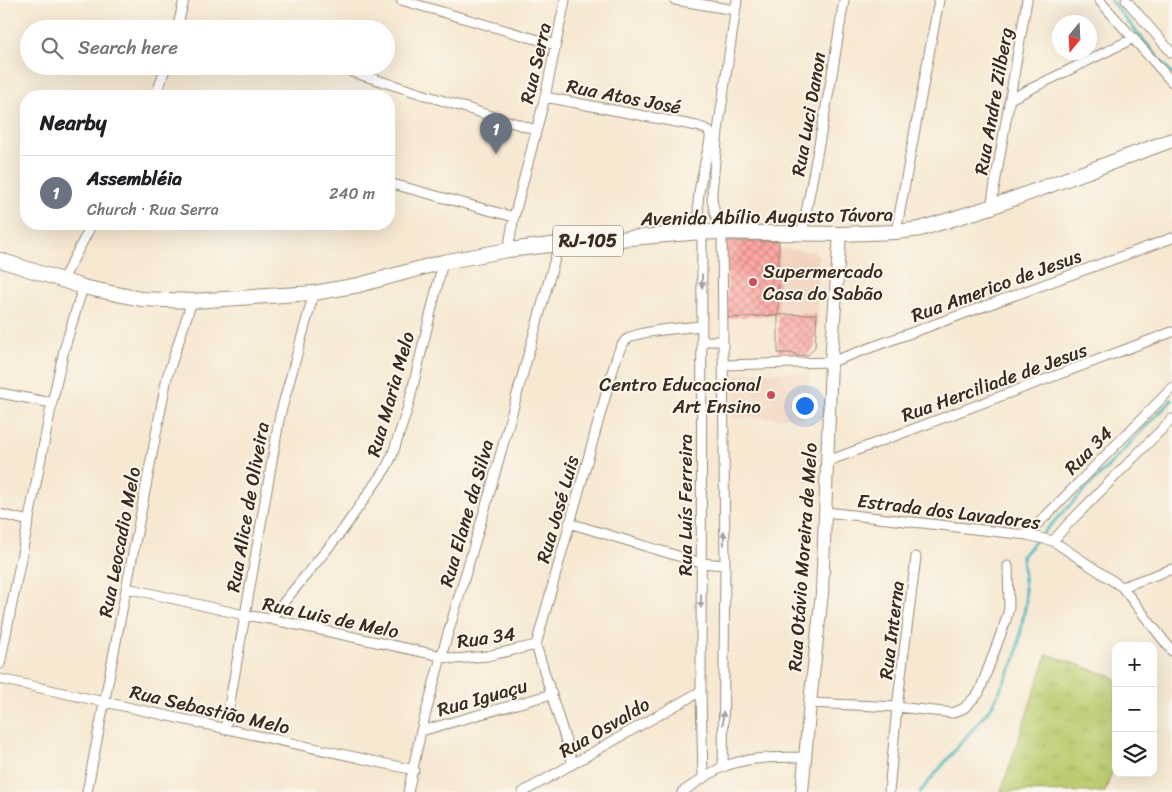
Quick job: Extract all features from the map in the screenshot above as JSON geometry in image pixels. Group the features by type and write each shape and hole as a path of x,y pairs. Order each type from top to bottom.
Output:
{"main road":[{"name":"Avenida Abílio Augusto Távora","path":"0,260 83,287 141,299 192,301 314,293 359,285 443,262 508,250 559,244 702,232 840,234 896,232 929,227 991,208 1172,140"}],"street":[{"path":"180,20 184,0"},
{"path":"400,0 556,45"},
{"name":"Rua Serra","path":"508,250 514,217 545,98 565,0"},
{"path":"675,0 735,10"},
{"name":"Rua Luís Ferreira","path":"723,767 725,565 722,232 715,214 712,192 718,131 738,0"},
{"name":"Rua Luci Danon","path":"802,234 844,0"},
{"path":"896,232 938,0"},
{"name":"Rua Andre Zilberg","path":"991,208 1027,0"},
{"path":"1099,0 1172,82"},
{"path":"1126,0 1172,54"},
{"path":"1010,98 1134,38"},
{"path":"158,90 163,75"},
{"path":"362,75 536,130"},
{"name":"Rua Atos José","path":"545,98 697,126"},
{"name":"Rua Luís Ferreira","path":"697,126 707,130 710,136 698,199 697,215 702,232 701,691 703,778"},
{"path":"395,185 514,217"},
{"path":"62,281 89,230"},
{"name":"Rua Otávio Moreira de Melo","path":"802,792 822,593 831,362 840,234"},
{"name":"Rua Americo de Jesus","path":"723,365 831,362 1172,238"},
{"name":"Rua Elane da Silva","path":"408,792 421,731 441,657 489,495 559,244"},
{"name":"Rua Maria Melo","path":"270,619 342,531 386,468 392,456 408,407 443,262"},
{"path":"0,664 52,403 64,350 83,287"},
{"name":"Rua Alice de Oliveira","path":"225,730 280,415 314,293"},
{"name":"Rua Leocadio Melo","path":"88,792 167,377 192,301"},
{"name":"Rua José Luis","path":"536,645 611,376 625,341 631,336 643,333 702,326"},
{"name":"Rua Herciliade de Jesus","path":"828,460 1172,332"},
{"path":"702,341 723,341"},
{"name":"Rua 34","path":"1030,536 1172,388"},
{"path":"0,393 52,403"},
{"path":"1051,540 1172,419"},
{"name":"Estrada dos Lavadores","path":"826,512 1051,540 1122,586 1172,651"},
{"path":"0,514 29,520"},
{"path":"569,523 701,563 725,565"},
{"name":"Rua Interna","path":"889,792 897,707 916,557"},
{"name":"Rua Interna","path":"810,702 897,707 953,713 964,708 975,698 988,673 1008,614 1008,566"},
{"path":"1122,586 1172,569"},
{"name":"Rua Luis de Melo","path":"127,588 441,657"},
{"path":"536,645 573,764"},
{"name":"Rua 34","path":"441,657 467,659 536,645"},
{"name":"Rua Sebastião Melo","path":"0,679 225,730 414,770"},
{"name":"Rua Osvaldo","path":"523,792 701,691"},
{"name":"Rua Iguaçu","path":"421,731 552,694"},
{"path":"682,792 723,767 739,762 762,758 805,757"}],"shaded area":[{"path":"779,249 814,251 819,256 817,314 778,315"},
{"name":"Centro Educacional Art Ensino","path":"810,372 808,418 731,418 733,373"}],"green space":[{"path":"1047,654 1112,677 1112,772 1105,792 1001,791"}],"building":[{"name":"Supermercado Casa do Sabão","path":"726,241 779,241 778,315 728,318"},
{"path":"817,314 815,347 808,355 795,356 795,353 778,353 778,315"}],"waterway":[{"path":"1110,0 1172,74"},
{"path":"920,792 992,706 1016,658 1026,602 1022,556 1172,400"}],"place":[{"name":"Assembléia","path":"496,154"},
{"name":"Supermercado Casa do Sabão","path":"753,282"},
{"name":"Centro Educacional Art Ensino","path":"771,395"}]}
